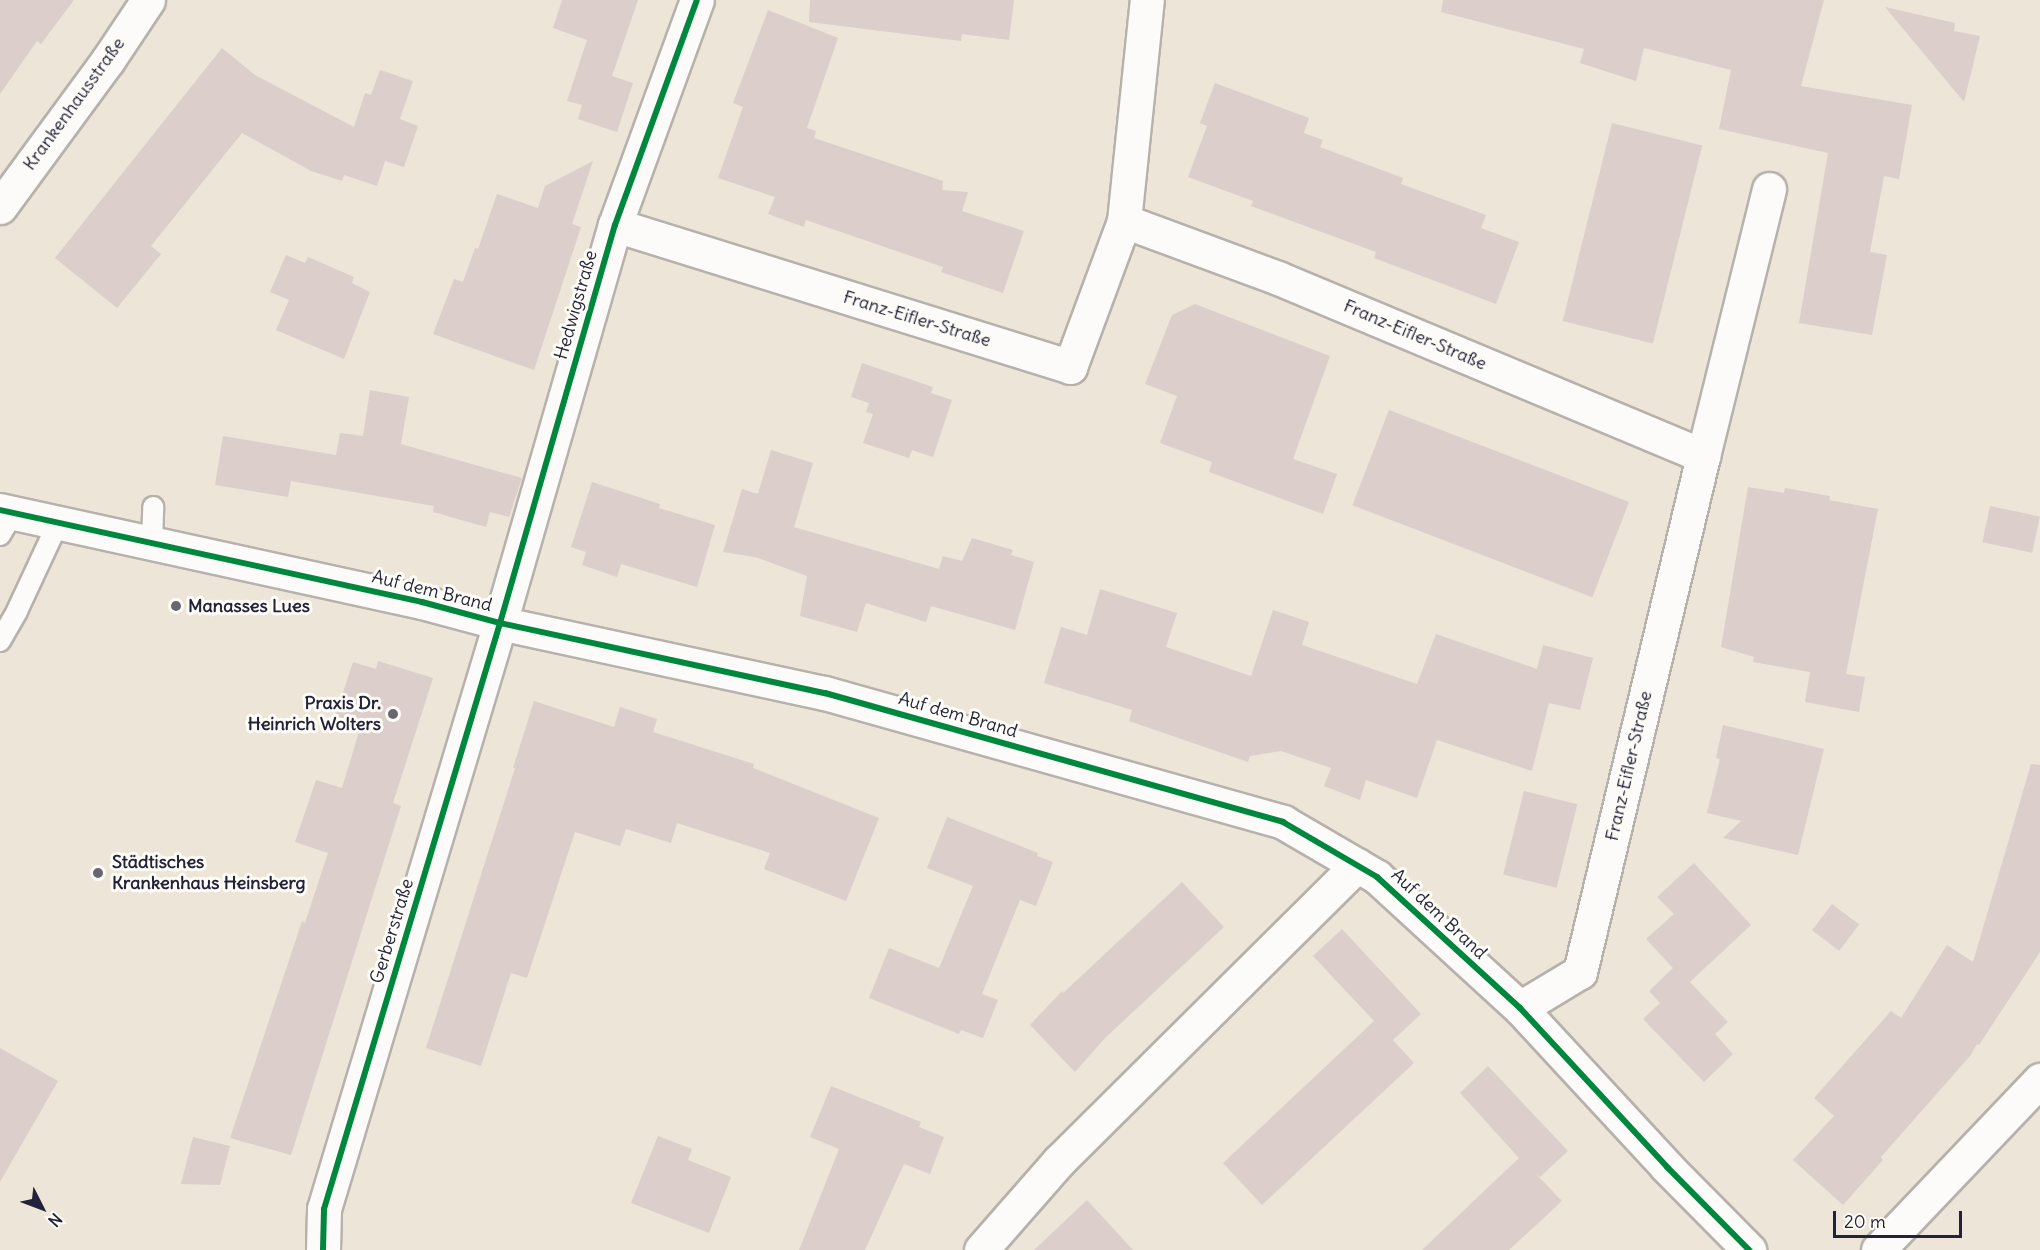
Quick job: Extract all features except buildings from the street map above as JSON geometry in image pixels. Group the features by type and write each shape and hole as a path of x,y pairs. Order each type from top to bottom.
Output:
{"street":[{"name":"Krankenhausstraße","path":"0,207 108,60 148,0"},
{"name":"Hedwigstraße","path":"500,623 615,225 697,0"},
{"name":"Franz-Eifler-Straße","path":"615,225 1070,367 1124,221 1147,0"},
{"name":"Franz-Eifler-Straße","path":"1520,1008 1580,972 1769,189"},
{"name":"Franz-Eifler-Straße","path":"1124,221 1278,278 1703,456"},
{"name":"Auf dem Brand","path":"4,520 58,523 422,602 500,623 825,693 1283,822 1377,877 1520,1008 1667,1167 1749,1250"},
{"name":"Gerberstraße","path":"323,1250 324,1209 500,623"},
{"path":"981,1250 1059,1161 1357,865"},
{"path":"1878,1250 2040,1080"}],"lane":[{"path":"152,543 153,507"},
{"path":"0,641 17,611 58,523"}],"cycle path":[{"path":"323,1250 324,1209 500,623 615,225 697,0"},
{"path":"0,510 422,602 500,623 825,693 1283,822 1377,877 1520,1008 1667,1167 1749,1250"}],"place":[{"name":"Manasses Lues","path":"176,606"},
{"name":"Praxis Dr. Heinrich Wolters","path":"393,714"},
{"name":"Städtisches Krankenhaus Heinsberg","path":"98,873"}]}
